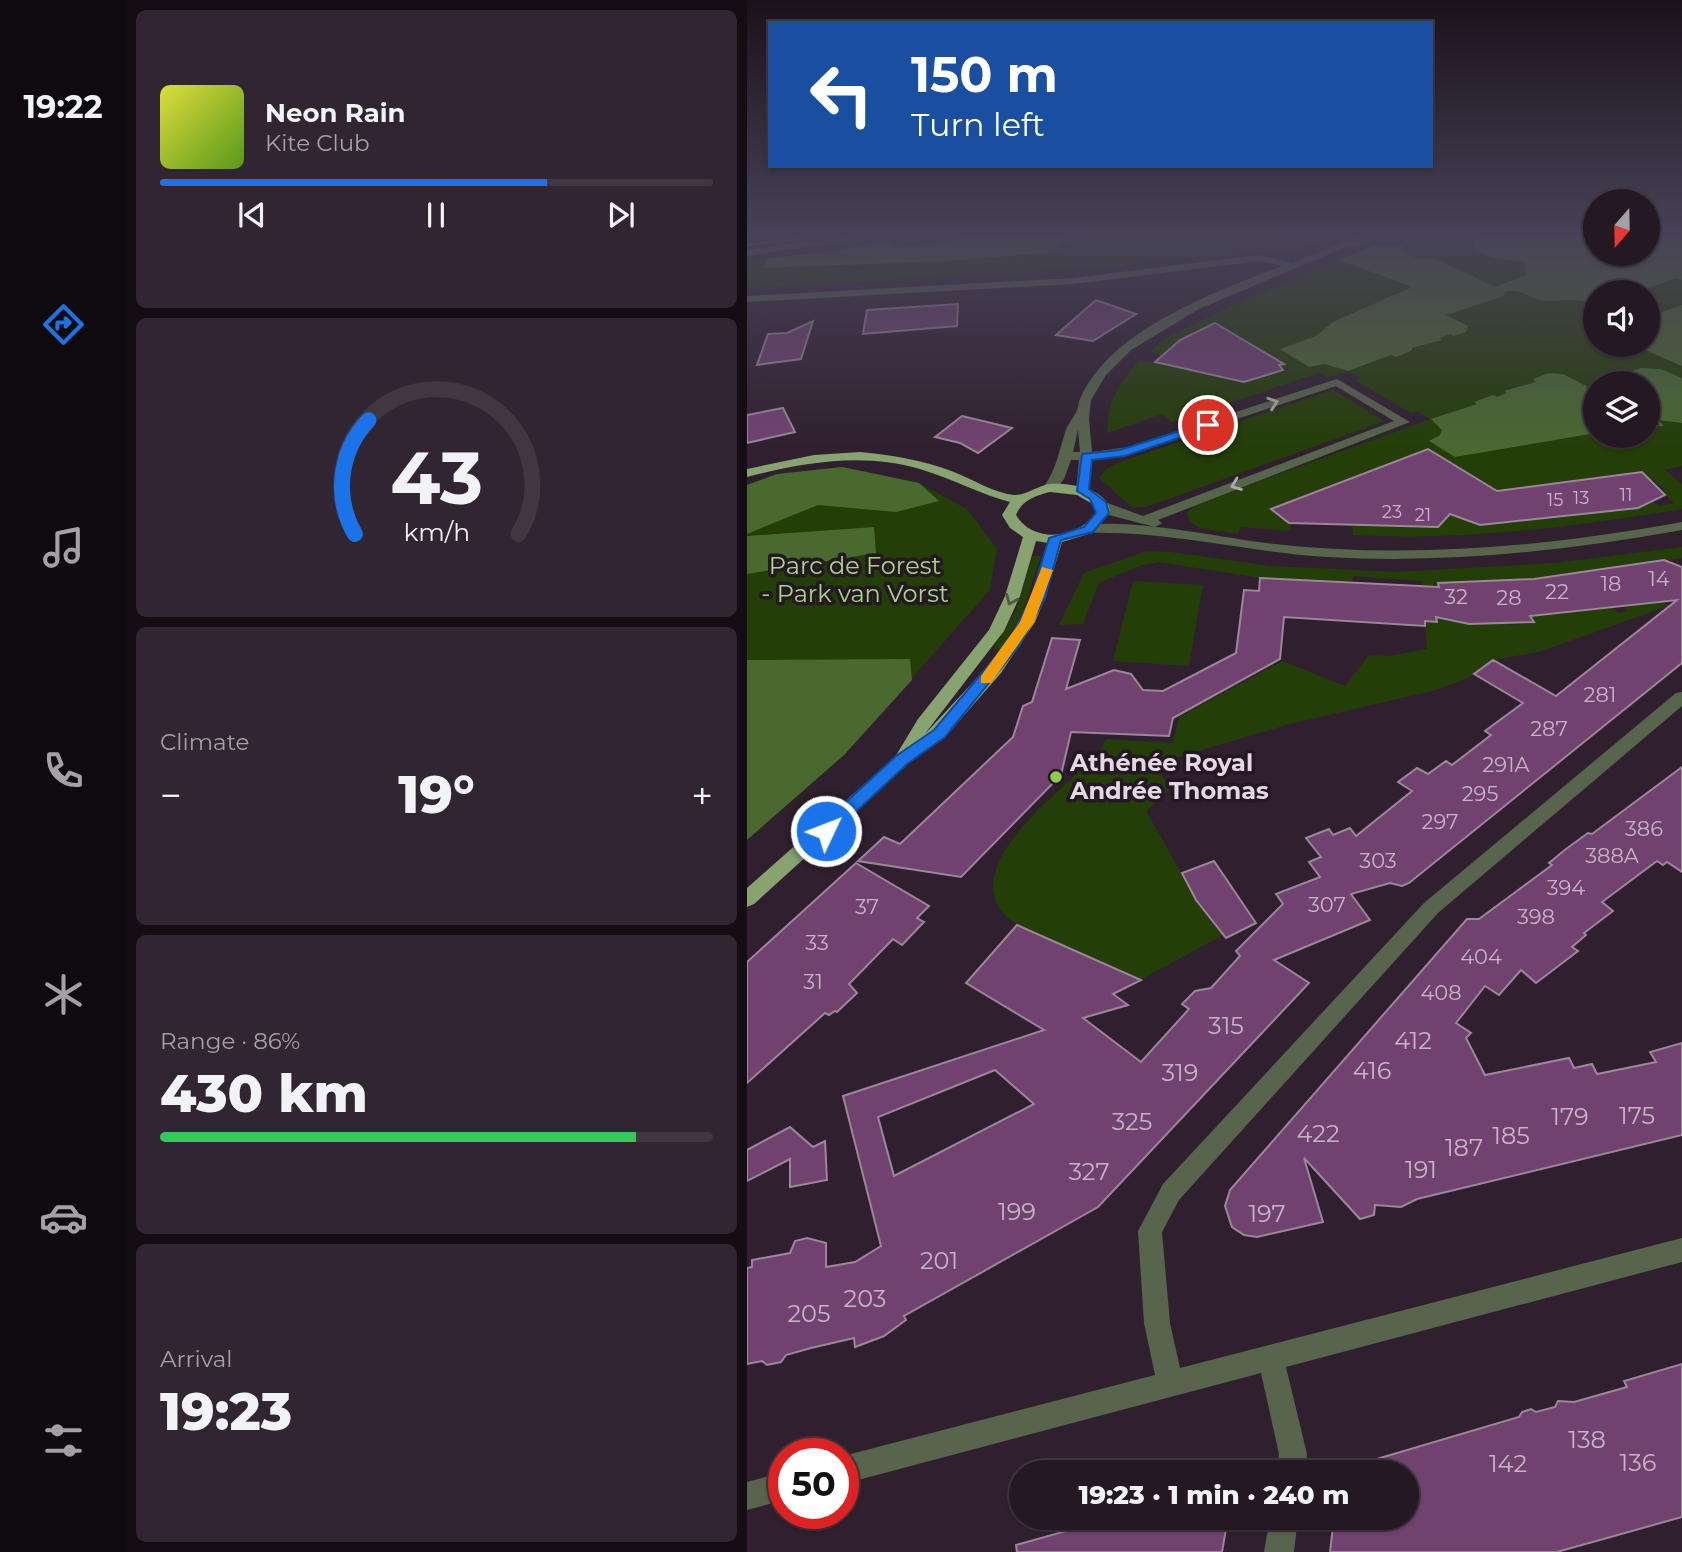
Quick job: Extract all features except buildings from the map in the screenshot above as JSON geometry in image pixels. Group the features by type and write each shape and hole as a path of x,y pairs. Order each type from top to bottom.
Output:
{"main road":[{"path":"747,473 816,458 884,458 928,467 1018,500"},
{"path":"1050,488 1083,491 1102,505 1102,513 1089,529 1056,538 1031,535 1012,523 1009,515 1018,500 1050,488"},
{"path":"902,760 918,727 997,629 1016,587 1031,535"},
{"path":"747,899 902,760 939,733 1015,642 1038,598 1056,538"}],"street":[{"path":"1083,491 1086,457 1083,410 1086,399 1102,375 1138,339 1169,320 1203,305"},
{"path":"1066,456 1086,457 1131,450 1337,382 1404,422 1144,520"},
{"path":"1050,488 1058,480 1072,423 1083,410"},
{"path":"1102,505 1113,512 1215,540"},
{"path":"1089,529 1117,528 1325,551 1435,552 1525,548 1634,535 1682,526"},
{"path":"1170,1383 1157,1323 1150,1231 1171,1192 1431,908 1682,697"},
{"path":"859,1466 1682,1250"},
{"path":"1271,1357 1292,1460"},
{"path":"747,1496 768,1490"},
{"path":"1279,1552 1282,1530"}],"green space":[{"path":"1233,305 1583,305 1583,357 1660,357 1660,305 1682,305 1682,466 1665,470 1682,484 1682,509 1518,531 1436,536 1353,535 1351,518 1346,507 1323,488 1271,508 1291,524 1290,531 1241,527 1238,534 1200,528 1190,522 1187,513 1195,505 1430,419 1418,411 1411,413 1356,381 1360,378 1348,371 1328,378 1319,373 1172,422 1162,414 1107,433 1112,402 1119,386 1139,361 1155,362 1162,355 1150,351 1170,336","holes":["1377,468 1399,483 1375,493 1352,477","1642,472 1665,490 1661,491 1674,503 1659,506 1654,502 1630,508 1601,479"]},
{"path":"1370,305 1475,305 1446,315 1468,326 1466,332 1454,336 1450,334 1440,338 1442,340 1411,348 1413,350 1396,357 1391,355 1348,371 1325,364 1309,367 1280,349 1316,336 1333,322"},
{"path":"1681,305 1682,305 1682,366 1660,356 1660,313"},
{"path":"1641,368 1661,369 1682,378 1682,423 1660,420 1660,371 1633,371"},
{"path":"1549,373 1563,374 1583,384 1583,435 1455,457 1429,441 1440,435 1442,430 1431,419 1477,404 1474,402 1493,395 1497,397 1507,393 1504,391 1536,382 1533,379"},
{"path":"1333,390 1385,421 1146,507 1132,507 1099,478 1105,470 1117,463"},
{"name":"Parc de Forest - Park van Vorst","path":"842,467 919,483 967,509 997,549 990,590 844,755 747,840 747,485 777,474"},
{"path":"842,467 919,483 939,501 896,512 818,505 747,534 747,485 777,474"},
{"path":"874,527 876,553 747,574 747,536"},
{"path":"1682,547 1682,558 1563,576 1422,586 1421,581 1353,576 1352,583 1260,578 1159,562 1142,565 1099,583 1083,624 1059,625 1084,573 1147,551 1271,566 1398,572 1555,563"},
{"path":"1033,556 1041,556 1022,613 1001,650 993,649 1015,612"},
{"path":"1133,581 1203,585 1189,666 1113,661"},
{"path":"1663,600 1668,606 1539,652 1493,660 1470,677 1436,690 1290,724 1155,764 1170,789 1146,811 1197,901 1223,935 1140,980 1017,925 998,905 993,883 1000,859 1036,812 1097,755 1106,739 1173,743 1179,717 1282,661 1345,686 1369,655 1389,656 1427,649 1425,621 1436,622 1436,617 1506,618 1510,625 1533,623 1530,616 1590,605 1594,610 1602,609 1608,601 1618,613 1627,611 1620,601"},
{"path":"910,659 912,680 844,755 747,840 747,660"}],"slow traffic":[{"path":"986,679 1027,622 1047,570"}],"place":[{"name":"Athénée Royal Andrée Thomas","path":"1056,777"}],"route":[{"path":"826,831 902,760 939,733 1015,642 1038,598 1056,538 1089,529 1098,522 1102,513 1102,505 1095,497 1083,491 1086,457 1121,453 1208,425"}]}
